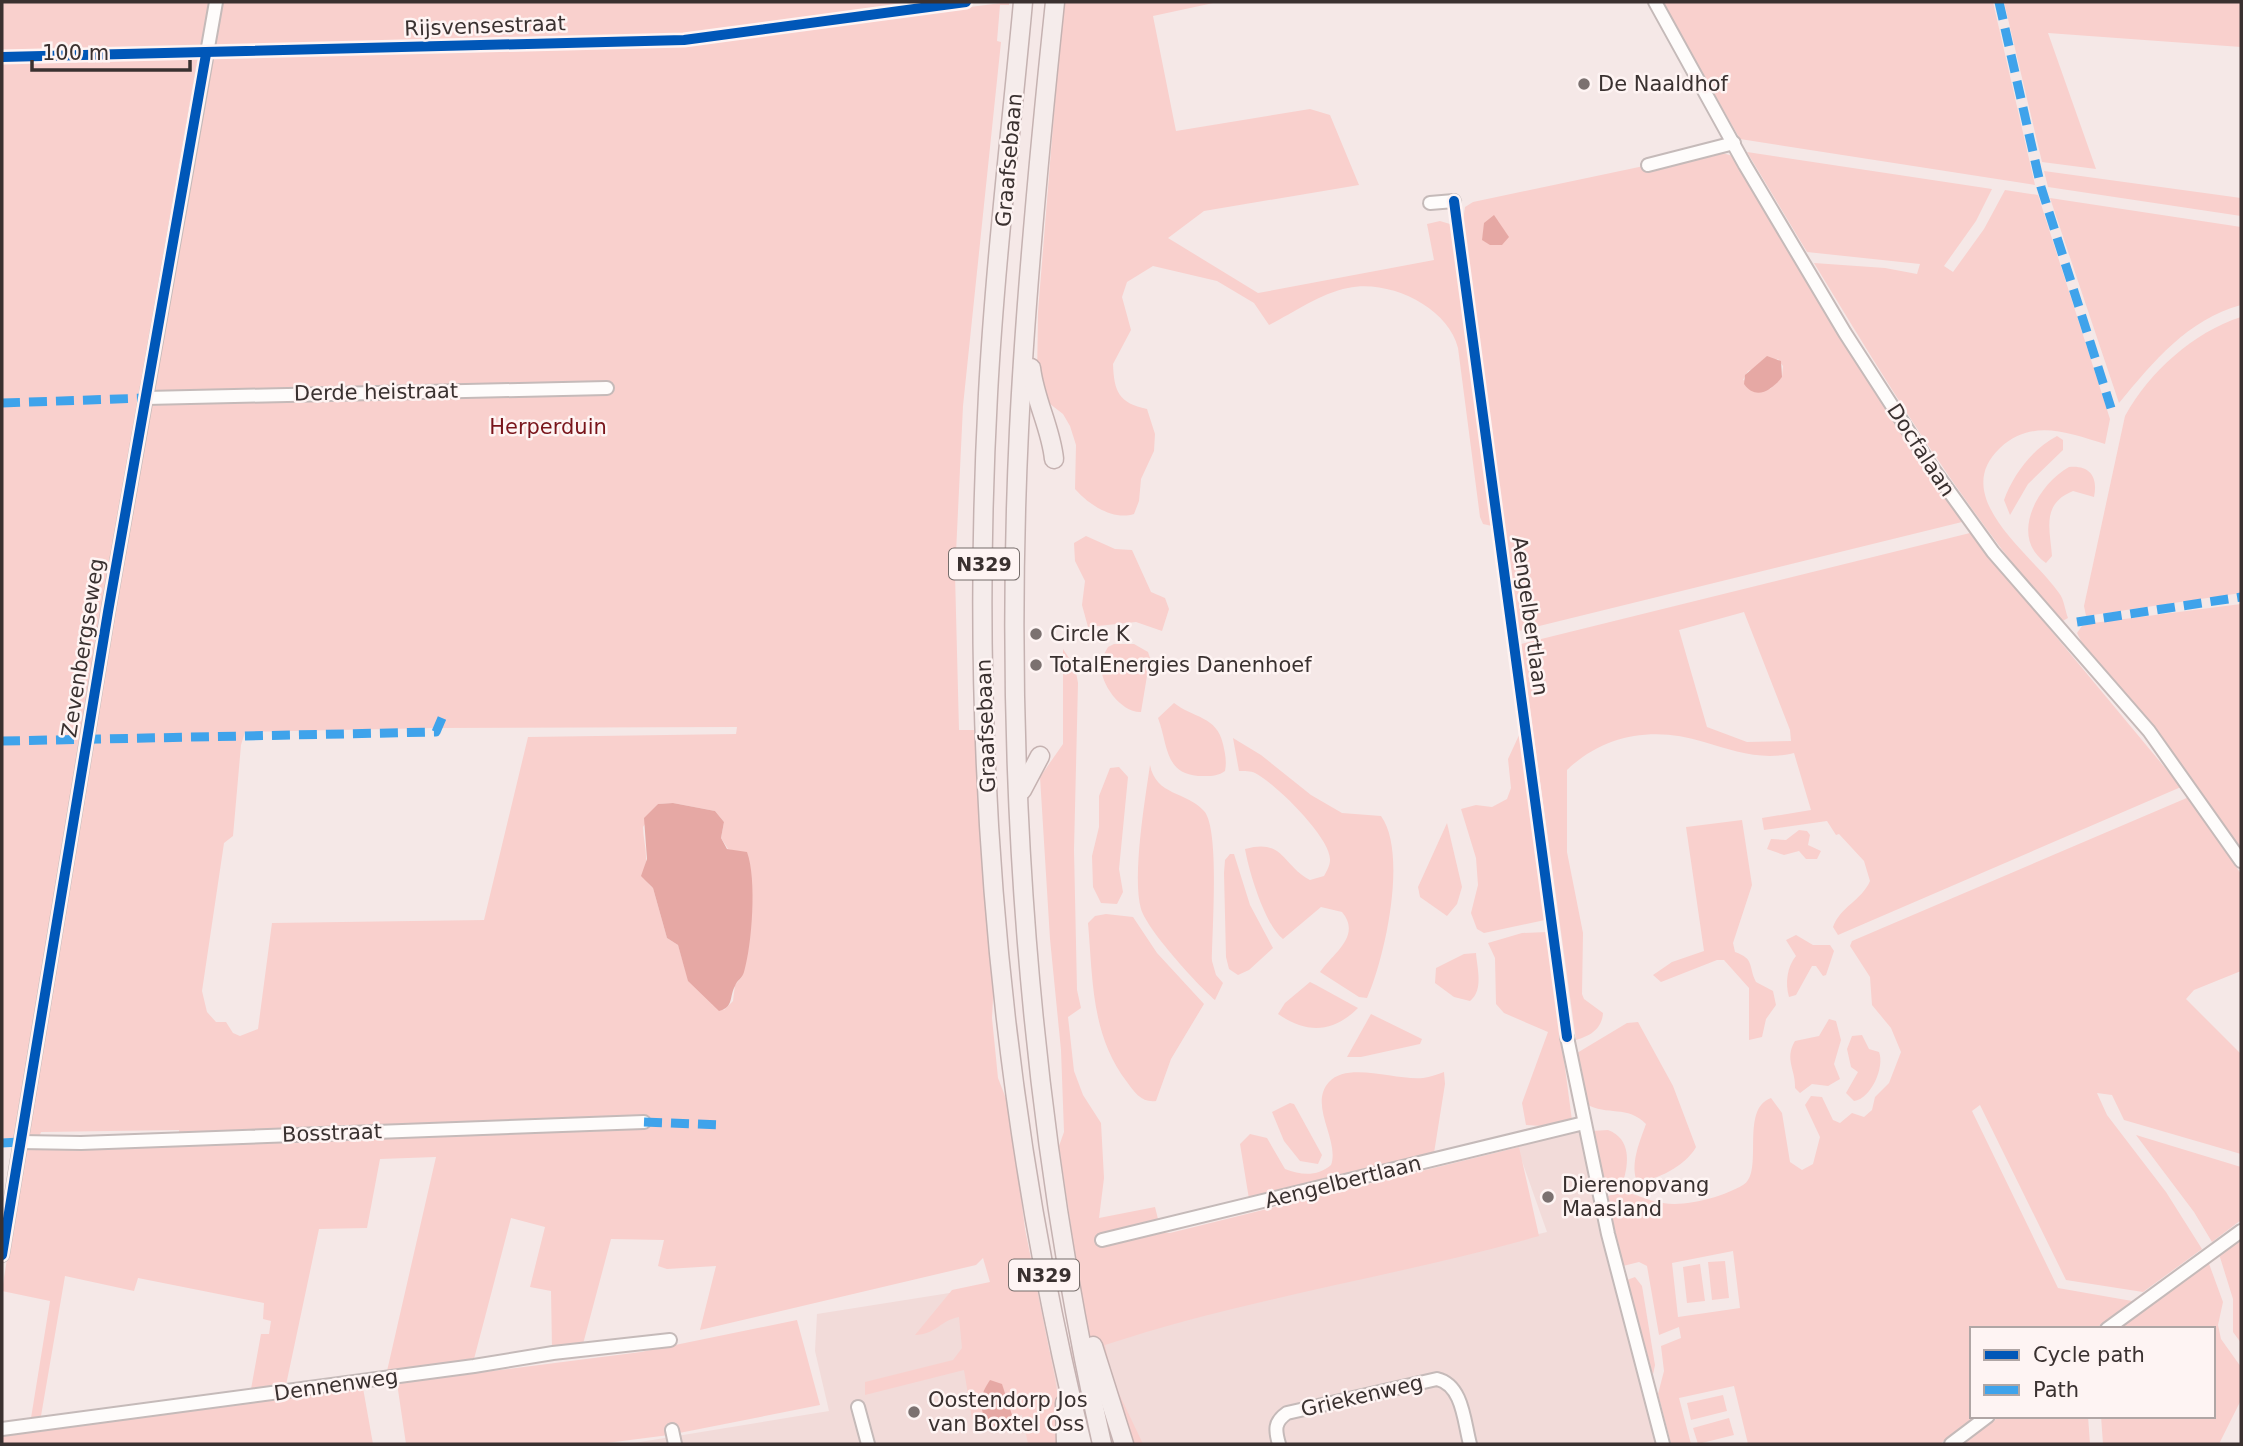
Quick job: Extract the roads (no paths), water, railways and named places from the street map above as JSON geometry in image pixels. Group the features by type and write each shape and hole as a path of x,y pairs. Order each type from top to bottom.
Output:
{"main road":[{"name":"Graafsebaan","path":"1023,2 988,392 983,634 986,756 992,877 1009,1057 1039,1247 1082,1444"},
{"name":"Graafsebaan","path":"1055,2 1026,313 1016,568 1019,796 1030,957 1050,1152 1102,1444"},
{"path":"1026,313 1033,386 1053,444 1054,459"},
{"path":"1019,796 1040,756"},
{"name":"N329","path":"1074,1294 1124,1444"},
{"name":"N329","path":"1065,1375 1066,1444"}],"street":[{"name":"Zevenbergseweg","path":"2,1255 146,398 216,2"},
{"name":"Docfalaan","path":"1655,2 1845,333 1973,526 2149,731 2241,861"},
{"path":"1648,165 1734,143"},
{"path":"1430,203 1454,201"},
{"name":"Derde heistraat","path":"146,398 607,388"},
{"path":"1567,1037 1614,1261 1663,1444"},
{"name":"Bosstraat","path":"20,1142 81,1143 644,1122"},
{"name":"Aengelbertlaan","path":"1102,1240 1584,1123"},
{"path":"2110,1327 2241,1231"},
{"name":"Dennenweg","path":"2,1429 460,1368 553,1353 670,1340"},
{"name":"Griekenweg","path":"1279,1444 1275,1429 1278,1420 1287,1413 1437,1379 1447,1381 1456,1391 1470,1444"},
{"path":"858,1407 868,1444"},
{"path":"1951,1444 1985,1418"},
{"path":"672,1430 675,1444"}],"place":[{"name":"De Naaldhof","path":"1584,84"},
{"name":"Circle K","path":"1036,634"},
{"name":"TotalEnergies Danenhoef","path":"1036,665"},
{"name":"Dierenopvang Maasland","path":"1548,1197"},
{"name":"Oostendorp Jos van Boxtel Oss","path":"914,1412"}],"park label":[{"name":"Herperduin","path":"548,427"}]}
